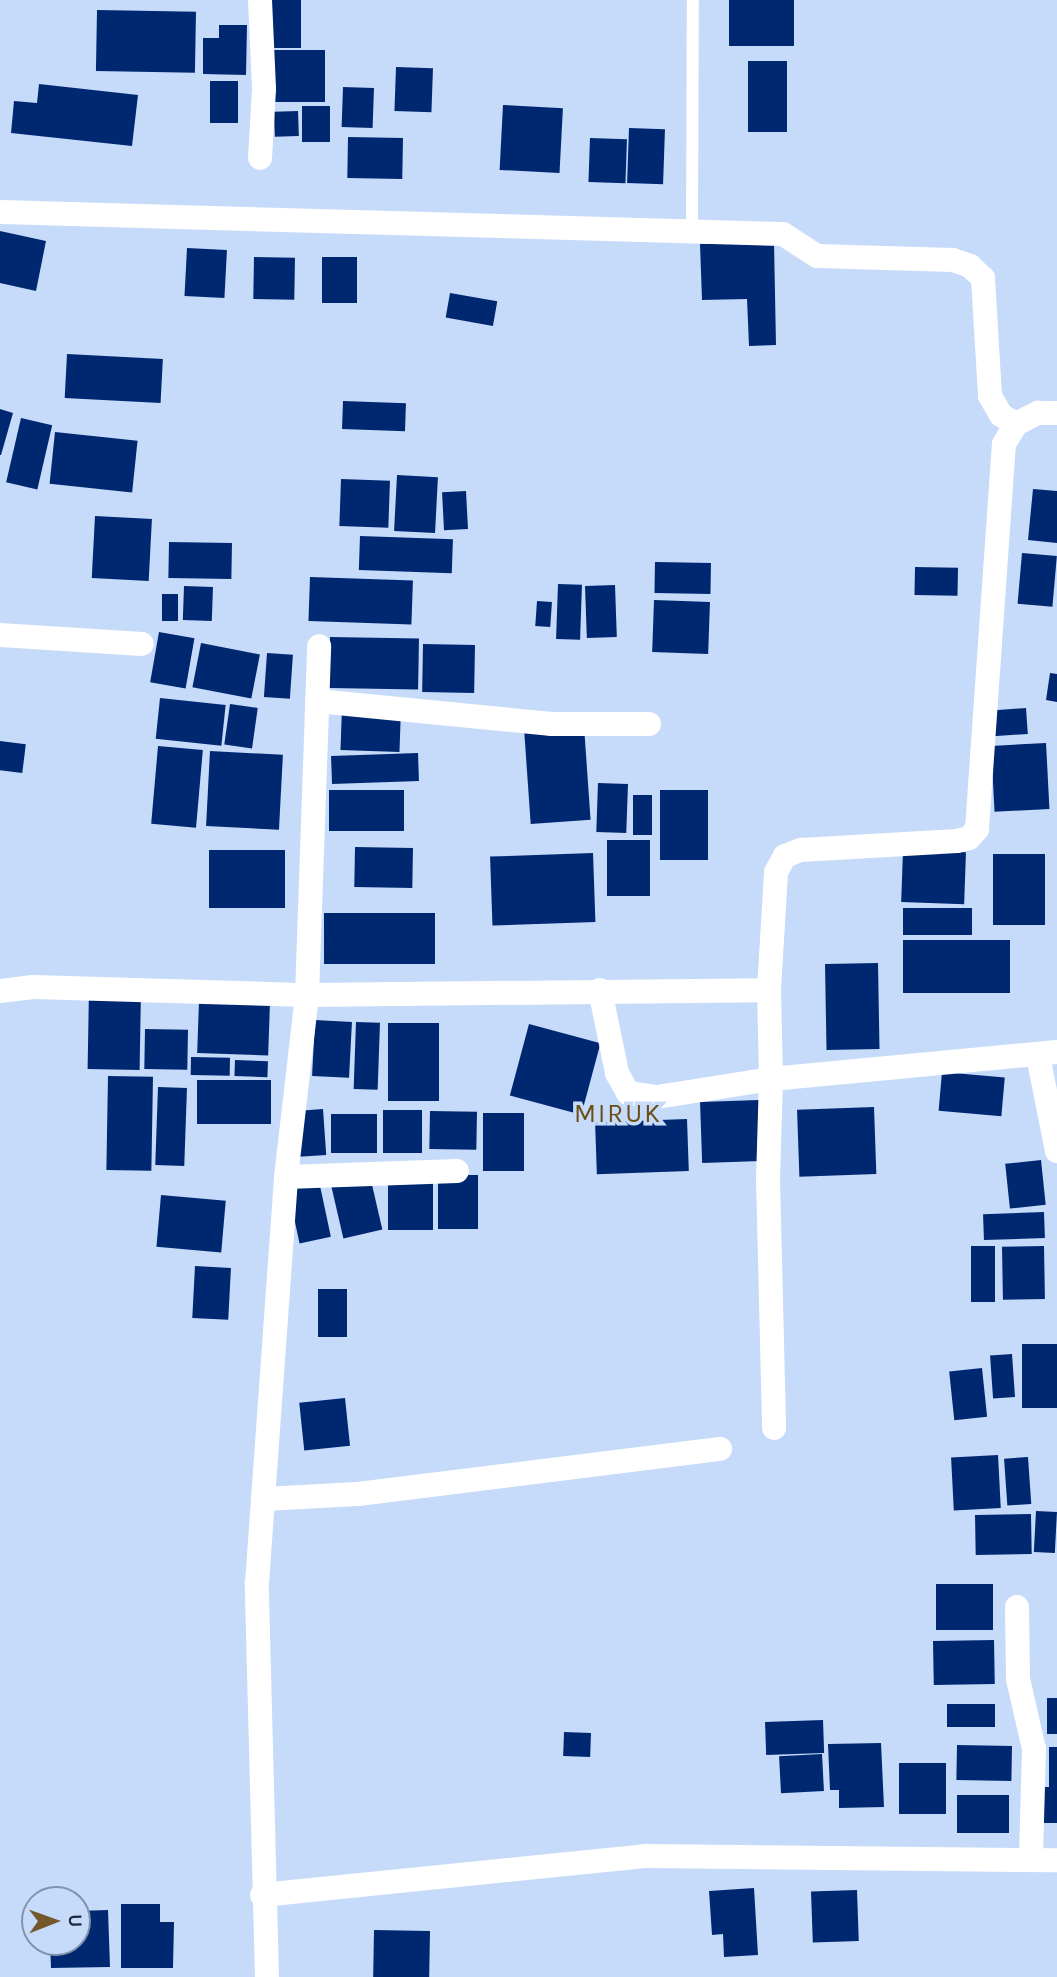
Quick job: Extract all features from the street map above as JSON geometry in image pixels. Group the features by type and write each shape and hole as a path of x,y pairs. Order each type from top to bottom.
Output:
{"street":[{"path":"260,0 264,89 260,158"},
{"path":"0,212 783,234 817,256 953,260 971,266 983,278 990,396 1001,415 1016,424"},
{"path":"774,1428 768,1178 771,1079 769,990 776,872 785,856 800,850 957,841 969,838 977,829 1004,444 1016,424 1038,413 1057,413"},
{"path":"0,635 142,644"},
{"path":"267,1977 262,1895 257,1583 286,1177 307,995 319,646"},
{"path":"317,701 552,724 649,724"},
{"path":"0,991 33,987 307,995 769,990"},
{"path":"600,990 617,1073 628,1093 657,1097 771,1079 1047,1054 1057,1152"},
{"path":"286,1177 457,1171"},
{"path":"263,1499 358,1494 720,1449"},
{"path":"1017,1607 1018,1679 1034,1749 1031,1859"},
{"path":"262,1895 645,1856 1057,1860"}],"lane":[{"path":"692,232 693,0"}],"building":[{"path":"268,0 301,0 301,48 268,48"},
{"path":"729,0 794,0 794,46 729,46"},
{"path":"97,10 196,12 195,73 96,71"},
{"path":"219,25 247,25 246,75 203,74 203,38 219,38"},
{"path":"273,50 325,50 325,102 273,102"},
{"path":"748,61 787,61 787,132 748,132"},
{"path":"396,67 433,68 431,112 394,111"},
{"path":"210,81 238,81 238,123 210,123"},
{"path":"39,84 138,95 132,146 11,133 14,101 37,103"},
{"path":"343,87 374,88 373,128 342,127"},
{"path":"503,105 563,108 560,173 500,170"},
{"path":"302,106 330,106 330,142 302,142"},
{"path":"298,111 299,136 275,137 274,112"},
{"path":"629,128 665,129 663,184 627,183"},
{"path":"348,137 403,138 402,179 347,178"},
{"path":"590,138 627,139 625,183 588,182"},
{"path":"0,231 46,241 36,291 0,283"},
{"path":"774,242 776,345 749,346 747,299 702,300 700,244"},
{"path":"187,248 227,250 224,298 184,296"},
{"path":"254,257 295,258 294,300 253,299"},
{"path":"322,257 357,257 357,303 322,303"},
{"path":"450,293 497,301 493,326 446,318"},
{"path":"67,354 163,359 161,403 65,398"},
{"path":"343,401 406,403 405,431 342,429"},
{"path":"0,409 13,413 1,455 0,455"},
{"path":"21,418 52,425 37,490 6,482"},
{"path":"55,432 138,441 132,492 50,484"},
{"path":"397,475 438,477 435,533 394,531"},
{"path":"341,479 390,481 388,528 339,526"},
{"path":"1033,489 1057,491 1057,543 1028,540"},
{"path":"466,491 468,529 444,530 442,492"},
{"path":"95,516 152,519 149,581 92,578"},
{"path":"360,536 453,539 452,573 359,570"},
{"path":"169,542 232,543 231,579 168,578"},
{"path":"1022,553 1057,556 1052,607 1018,604"},
{"path":"655,562 711,563 710,594 654,593"},
{"path":"915,567 958,568 958,596 915,595"},
{"path":"310,577 413,581 411,625 308,621"},
{"path":"558,584 582,585 580,640 556,639"},
{"path":"615,585 617,637 587,638 585,586"},
{"path":"184,586 213,587 212,621 183,620"},
{"path":"162,594 178,594 178,621 162,621"},
{"path":"654,600 710,602 708,654 652,652"},
{"path":"537,601 552,602 550,627 535,626"},
{"path":"159,632 194,638 186,688 150,682"},
{"path":"330,637 419,639 418,690 329,688"},
{"path":"201,643 260,654 251,699 192,687"},
{"path":"423,644 475,645 474,693 422,692"},
{"path":"267,653 293,655 290,699 264,697"},
{"path":"1050,673 1057,674 1057,702 1046,700"},
{"path":"160,698 226,705 221,746 156,739"},
{"path":"230,704 258,708 252,748 224,745"},
{"path":"342,707 401,709 399,752 340,750"},
{"path":"1026,708 1028,734 990,737 988,711"},
{"path":"584,726 591,820 531,824 524,730"},
{"path":"0,741 26,744 22,773 0,770"},
{"path":"1046,743 1049,809 995,812 991,746"},
{"path":"158,746 203,750 196,828 151,824"},
{"path":"210,751 283,755 279,830 206,826"},
{"path":"418,753 419,781 332,784 331,756"},
{"path":"598,783 628,784 626,833 596,832"},
{"path":"329,790 404,790 404,831 329,831"},
{"path":"660,790 708,790 708,860 660,860"},
{"path":"633,795 652,795 652,835 633,835"},
{"path":"607,840 650,840 650,896 607,896"},
{"path":"355,847 413,848 412,888 354,887"},
{"path":"209,850 285,850 285,908 209,908"},
{"path":"903,850 966,852 964,904 901,902"},
{"path":"593,853 595,922 492,926 490,857"},
{"path":"993,854 1045,854 1045,925 993,925"},
{"path":"903,908 972,908 972,935 903,935"},
{"path":"324,913 435,913 435,964 324,964"},
{"path":"903,940 1010,940 1010,993 903,993"},
{"path":"878,963 880,1049 827,1050 825,964"},
{"path":"89,989 141,990 140,1070 88,1069"},
{"path":"199,1001 270,1003 268,1055 197,1053"},
{"path":"315,1020 352,1022 349,1078 312,1076"},
{"path":"356,1022 380,1023 378,1090 354,1089"},
{"path":"388,1023 439,1023 439,1101 388,1101"},
{"path":"529,1024 600,1043 581,1115 510,1095"},
{"path":"145,1029 188,1030 187,1070 144,1069"},
{"path":"191,1057 230,1058 230,1076 191,1075"},
{"path":"235,1060 268,1061 267,1077 234,1076"},
{"path":"942,1072 1005,1077 1001,1116 939,1111"},
{"path":"108,1076 153,1077 151,1171 106,1170"},
{"path":"197,1080 271,1080 271,1124 197,1124"},
{"path":"158,1087 187,1088 184,1166 155,1165"},
{"path":"759,1100 761,1161 702,1163 700,1102"},
{"path":"874,1107 876,1174 799,1177 797,1110"},
{"path":"323,1109 326,1155 299,1157 296,1111"},
{"path":"383,1110 422,1110 422,1153 383,1153"},
{"path":"430,1111 477,1112 476,1150 429,1149"},
{"path":"483,1113 524,1113 524,1171 483,1171"},
{"path":"331,1114 377,1114 377,1153 331,1153"},
{"path":"687,1119 689,1171 597,1174 595,1122"},
{"path":"1041,1160 1046,1205 1010,1209 1005,1164"},
{"path":"438,1175 478,1175 478,1229 438,1229"},
{"path":"370,1176 382,1230 343,1239 331,1185"},
{"path":"388,1176 433,1176 433,1230 388,1230"},
{"path":"319,1181 331,1237 300,1243 288,1188"},
{"path":"161,1195 226,1201 221,1252 156,1247"},
{"path":"1044,1212 1045,1238 984,1240 983,1214"},
{"path":"971,1246 995,1246 995,1302 971,1302"},
{"path":"1044,1246 1045,1299 1003,1300 1002,1247"},
{"path":"195,1266 231,1268 228,1320 192,1318"},
{"path":"318,1289 347,1289 347,1337 318,1337"},
{"path":"1022,1344 1057,1344 1057,1408 1022,1408"},
{"path":"1012,1354 1015,1397 993,1398 990,1356"},
{"path":"982,1368 987,1417 954,1420 949,1371"},
{"path":"345,1398 350,1446 304,1451 299,1403"},
{"path":"998,1455 1001,1508 954,1510 951,1457"},
{"path":"1028,1457 1031,1504 1007,1506 1004,1459"},
{"path":"1036,1511 1057,1512 1055,1553 1034,1552"},
{"path":"1031,1514 1032,1554 976,1555 975,1515"},
{"path":"936,1584 993,1584 993,1630 936,1630"},
{"path":"994,1640 995,1684 934,1685 933,1641"},
{"path":"1047,1698 1057,1698 1057,1734 1047,1734"},
{"path":"947,1704 995,1704 995,1727 947,1727"},
{"path":"823,1720 824,1753 766,1755 765,1722"},
{"path":"564,1732 591,1733 590,1757 563,1756"},
{"path":"881,1743 884,1807 839,1808 839,1790 830,1790 828,1744"},
{"path":"957,1745 1012,1746 1011,1781 956,1780"},
{"path":"1049,1747 1057,1747 1057,1823 1042,1823 1042,1787 1049,1787"},
{"path":"822,1754 824,1791 781,1793 779,1756"},
{"path":"899,1763 946,1763 946,1814 899,1814"},
{"path":"957,1795 1009,1795 1009,1833 957,1833"},
{"path":"754,1888 758,1955 724,1957 723,1934 712,1935 709,1891"},
{"path":"857,1890 859,1941 813,1943 811,1892"},
{"path":"121,1904 160,1904 160,1922 174,1922 173,1968 121,1968"},
{"path":"108,1910 110,1967 51,1968 51,1956 91,1956 91,1911"},
{"path":"374,1930 430,1931 429,1977 373,1977"}],"district":[{"name":"MIRUK","path":"618,1114"}]}
